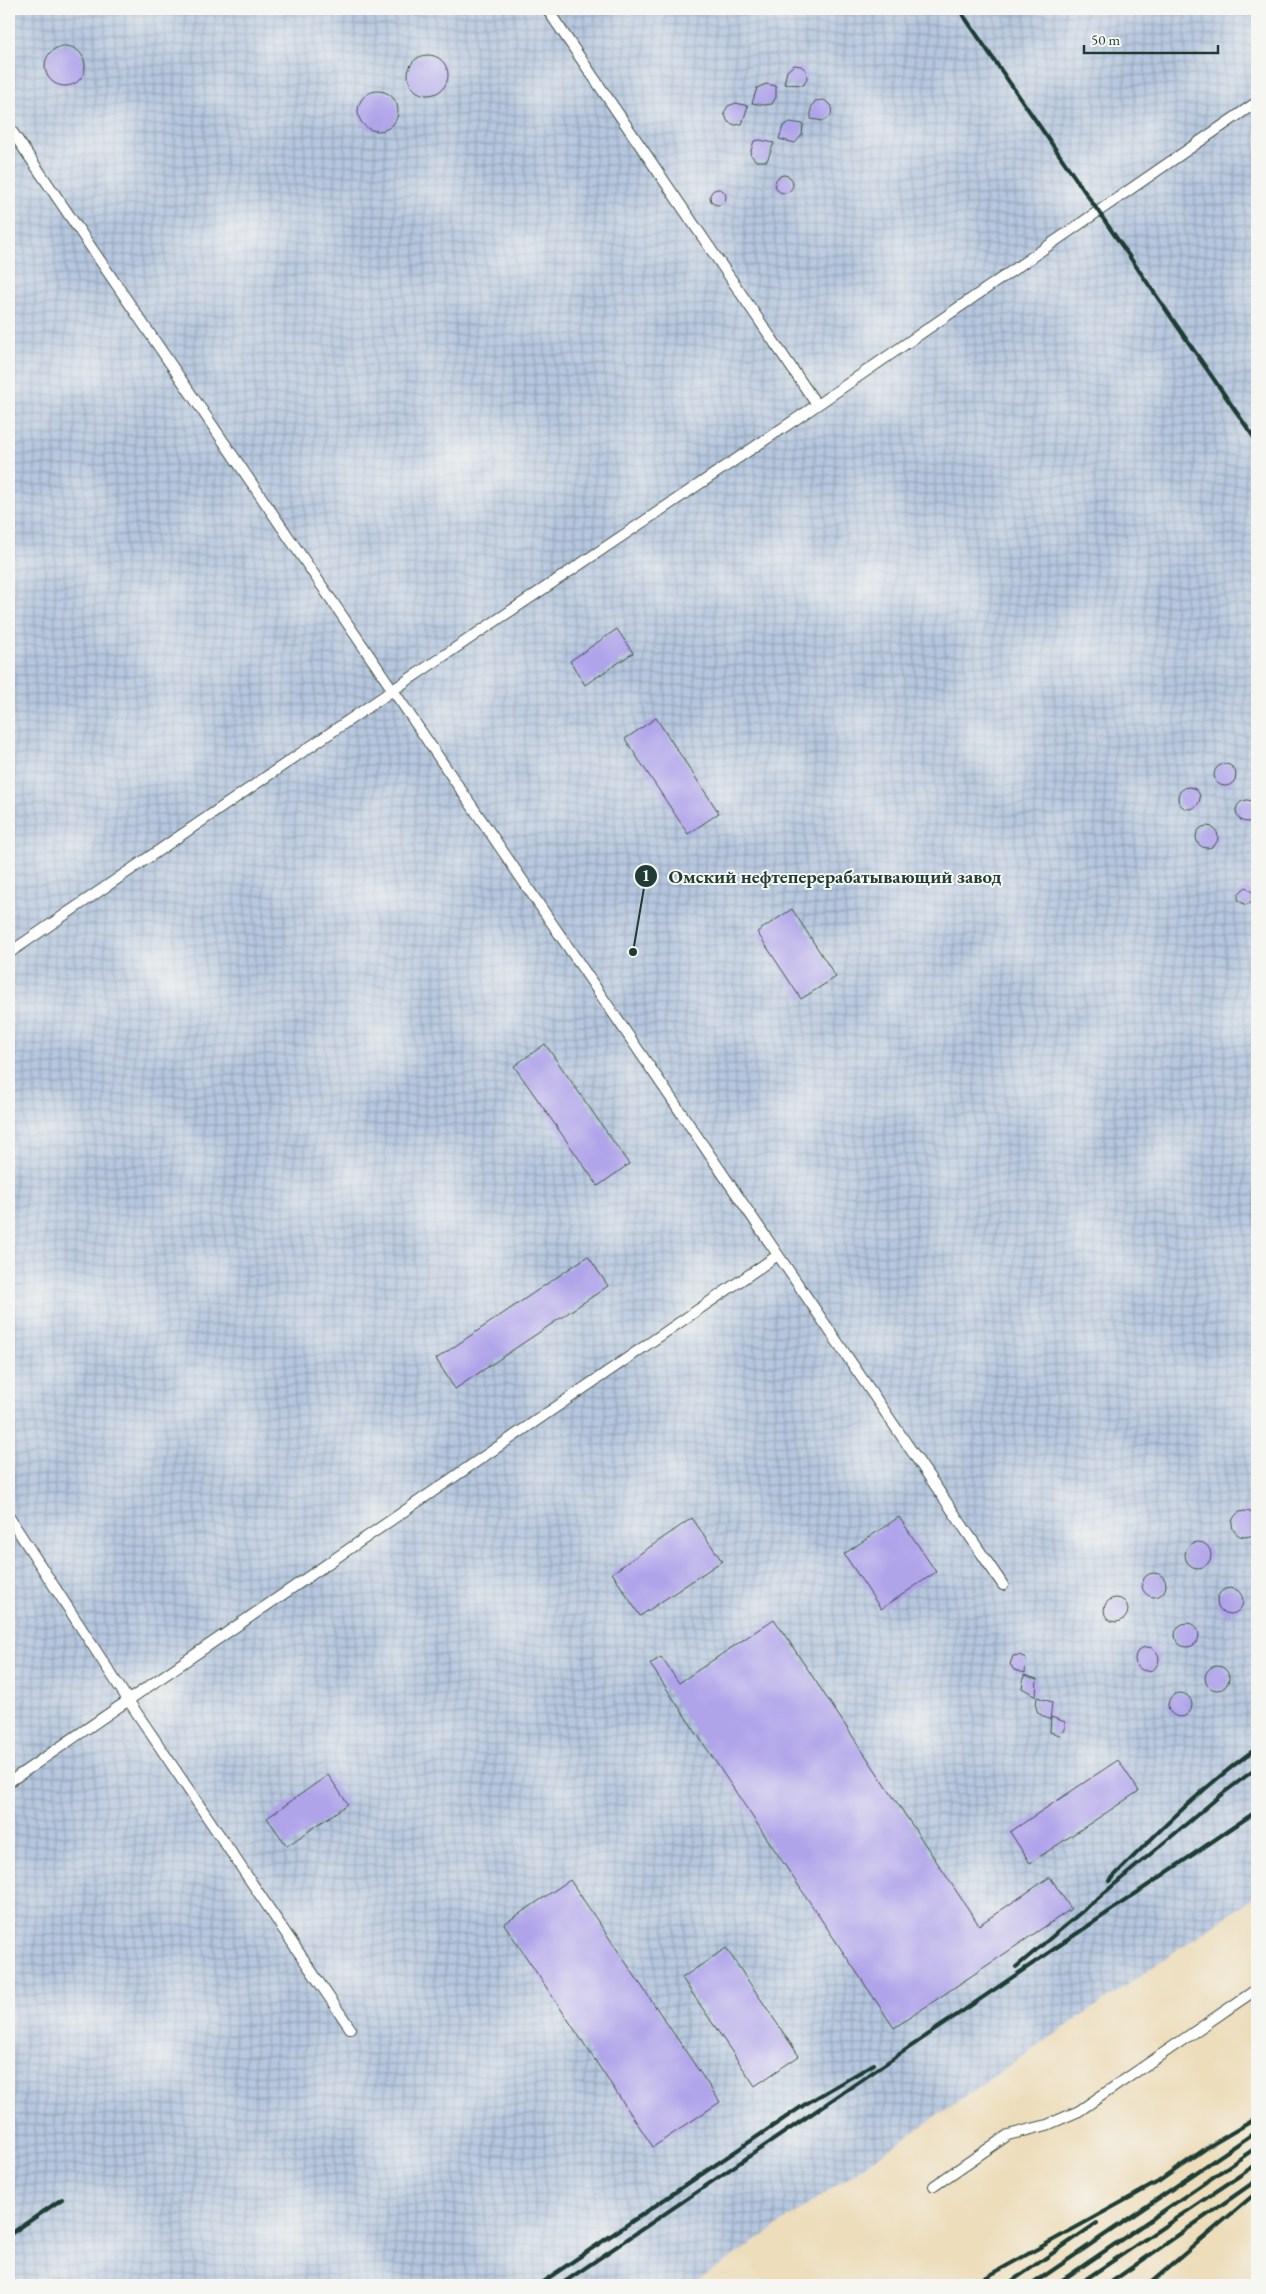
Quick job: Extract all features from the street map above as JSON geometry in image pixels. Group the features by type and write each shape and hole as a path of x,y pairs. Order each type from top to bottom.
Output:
{"lane":[{"path":"547,9 817,405"},
{"path":"9,953 393,690 817,405 1257,102"},
{"path":"9,127 1003,1585"},
{"path":"9,1782 778,1255"},
{"path":"9,1517 128,1700 350,2028"},
{"path":"934,2186 1008,2135 1047,2126 1079,2111 1257,1989"}],"shaded area":[{"path":"9,9 1257,9 1257,1895 692,2285 9,2285"}],"building":[{"path":"69,46 76,49 82,55 85,66 84,74 76,83 69,86 61,86 54,83 46,74 45,62 48,55 57,47"},
{"path":"432,55 439,58 445,64 448,75 447,83 439,92 432,95 424,95 417,92 409,83 408,71 411,64 420,56"},
{"path":"794,65 801,66 806,70 807,78 804,85 784,84 787,71"},
{"path":"766,84 776,86 776,97 772,104 752,103 757,88"},
{"path":"382,91 389,94 395,100 398,111 397,119 389,128 382,131 374,131 367,128 359,119 358,107 361,100 370,92"},
{"path":"824,100 832,106 831,116 823,121 811,119 811,108 815,101"},
{"path":"736,103 748,106 742,124 735,125 728,122 724,113 728,106"},
{"path":"790,122 803,124 802,135 795,143 779,139 783,126"},
{"path":"760,140 774,143 767,161 756,161 750,154 754,141"},
{"path":"784,175 790,178 793,184 790,190 784,193 778,190 775,184 778,178"},
{"path":"718,189 724,191 726,197 724,203 718,205 712,203 710,197 712,191"},
{"path":"617,629 633,653 585,685 570,661"},
{"path":"656,718 719,813 688,834 625,739"},
{"path":"1225,764 1233,767 1236,775 1233,783 1225,786 1217,783 1214,775 1217,767"},
{"path":"1189,787 1197,790 1200,798 1197,806 1189,809 1181,806 1178,798 1181,790"},
{"path":"1247,800 1255,803 1258,811 1255,819 1247,822 1239,819 1236,811 1239,803"},
{"path":"1207,826 1215,829 1218,837 1215,845 1207,848 1199,845 1196,837 1199,829"},
{"path":"1246,887 1253,893 1254,897 1252,902 1246,905 1239,901 1238,897 1239,893"},
{"path":"792,909 836,977 801,999 757,932"},
{"path":"545,1044 629,1164 598,1186 514,1066"},
{"path":"588,1256 608,1286 455,1389 436,1359"},
{"path":"1245,1511 1254,1515 1258,1524 1254,1533 1245,1537 1236,1533 1232,1524 1236,1515"},
{"path":"899,1517 936,1572 881,1609 844,1554"},
{"path":"692,1518 722,1561 640,1616 612,1573"},
{"path":"1198,1542 1207,1546 1211,1555 1207,1564 1198,1568 1189,1564 1185,1555 1189,1546"},
{"path":"1154,1573 1163,1576 1166,1585 1163,1594 1154,1597 1145,1594 1142,1585 1145,1576"},
{"path":"1230,1588 1239,1592 1243,1601 1239,1610 1230,1614 1221,1610 1217,1601 1221,1592"},
{"path":"1116,1598 1125,1601 1128,1610 1125,1619 1116,1622 1107,1619 1104,1610 1107,1601"},
{"path":"774,1619 979,1925 1050,1877 1071,1909 894,2028 650,1664 661,1657 679,1683"},
{"path":"1187,1623 1196,1626 1199,1635 1196,1644 1187,1647 1178,1644 1175,1635 1178,1626"},
{"path":"1147,1647 1156,1650 1159,1659 1156,1668 1147,1671 1138,1668 1135,1659 1138,1650"},
{"path":"1019,1655 1026,1658 1025,1673 1014,1670 1010,1664 1013,1656"},
{"path":"1217,1666 1226,1669 1229,1678 1226,1687 1217,1690 1208,1687 1205,1678 1208,1669"},
{"path":"1024,1675 1037,1679 1036,1696 1022,1688"},
{"path":"1180,1693 1189,1696 1192,1705 1189,1714 1180,1717 1171,1714 1168,1705 1171,1696"},
{"path":"1037,1697 1052,1702 1050,1720 1038,1713 1036,1707"},
{"path":"1051,1717 1065,1722 1065,1730 1060,1735 1050,1732"},
{"path":"1118,1760 1139,1791 1030,1863 1010,1832"},
{"path":"328,1775 348,1804 287,1846 267,1818"},
{"path":"570,1880 720,2102 653,2147 504,1924"},
{"path":"726,1948 799,2056 755,2086 682,1978"}],"railway":[{"path":"959,9 1257,442"},
{"path":"1109,1881 1198,1795 1257,1748"},
{"path":"1016,1967 1222,1794 1257,1768"},
{"path":"560,2285 1257,1811"},
{"path":"538,2285 804,2105 874,2064"},
{"path":"972,2285 1158,2182 1208,2147 1257,2118"},
{"path":"1031,2285 1257,2131"},
{"path":"1055,2285 1257,2147"},
{"path":"1077,2285 1257,2164"},
{"path":"1107,2285 1257,2180"},
{"path":"1148,2285 1257,2192"},
{"path":"9,2235 62,2199"},
{"path":"1006,2285 1097,2223"}],"place":[{"name":"Омский нефтеперерабатывающий завод","path":"633,952"}]}
